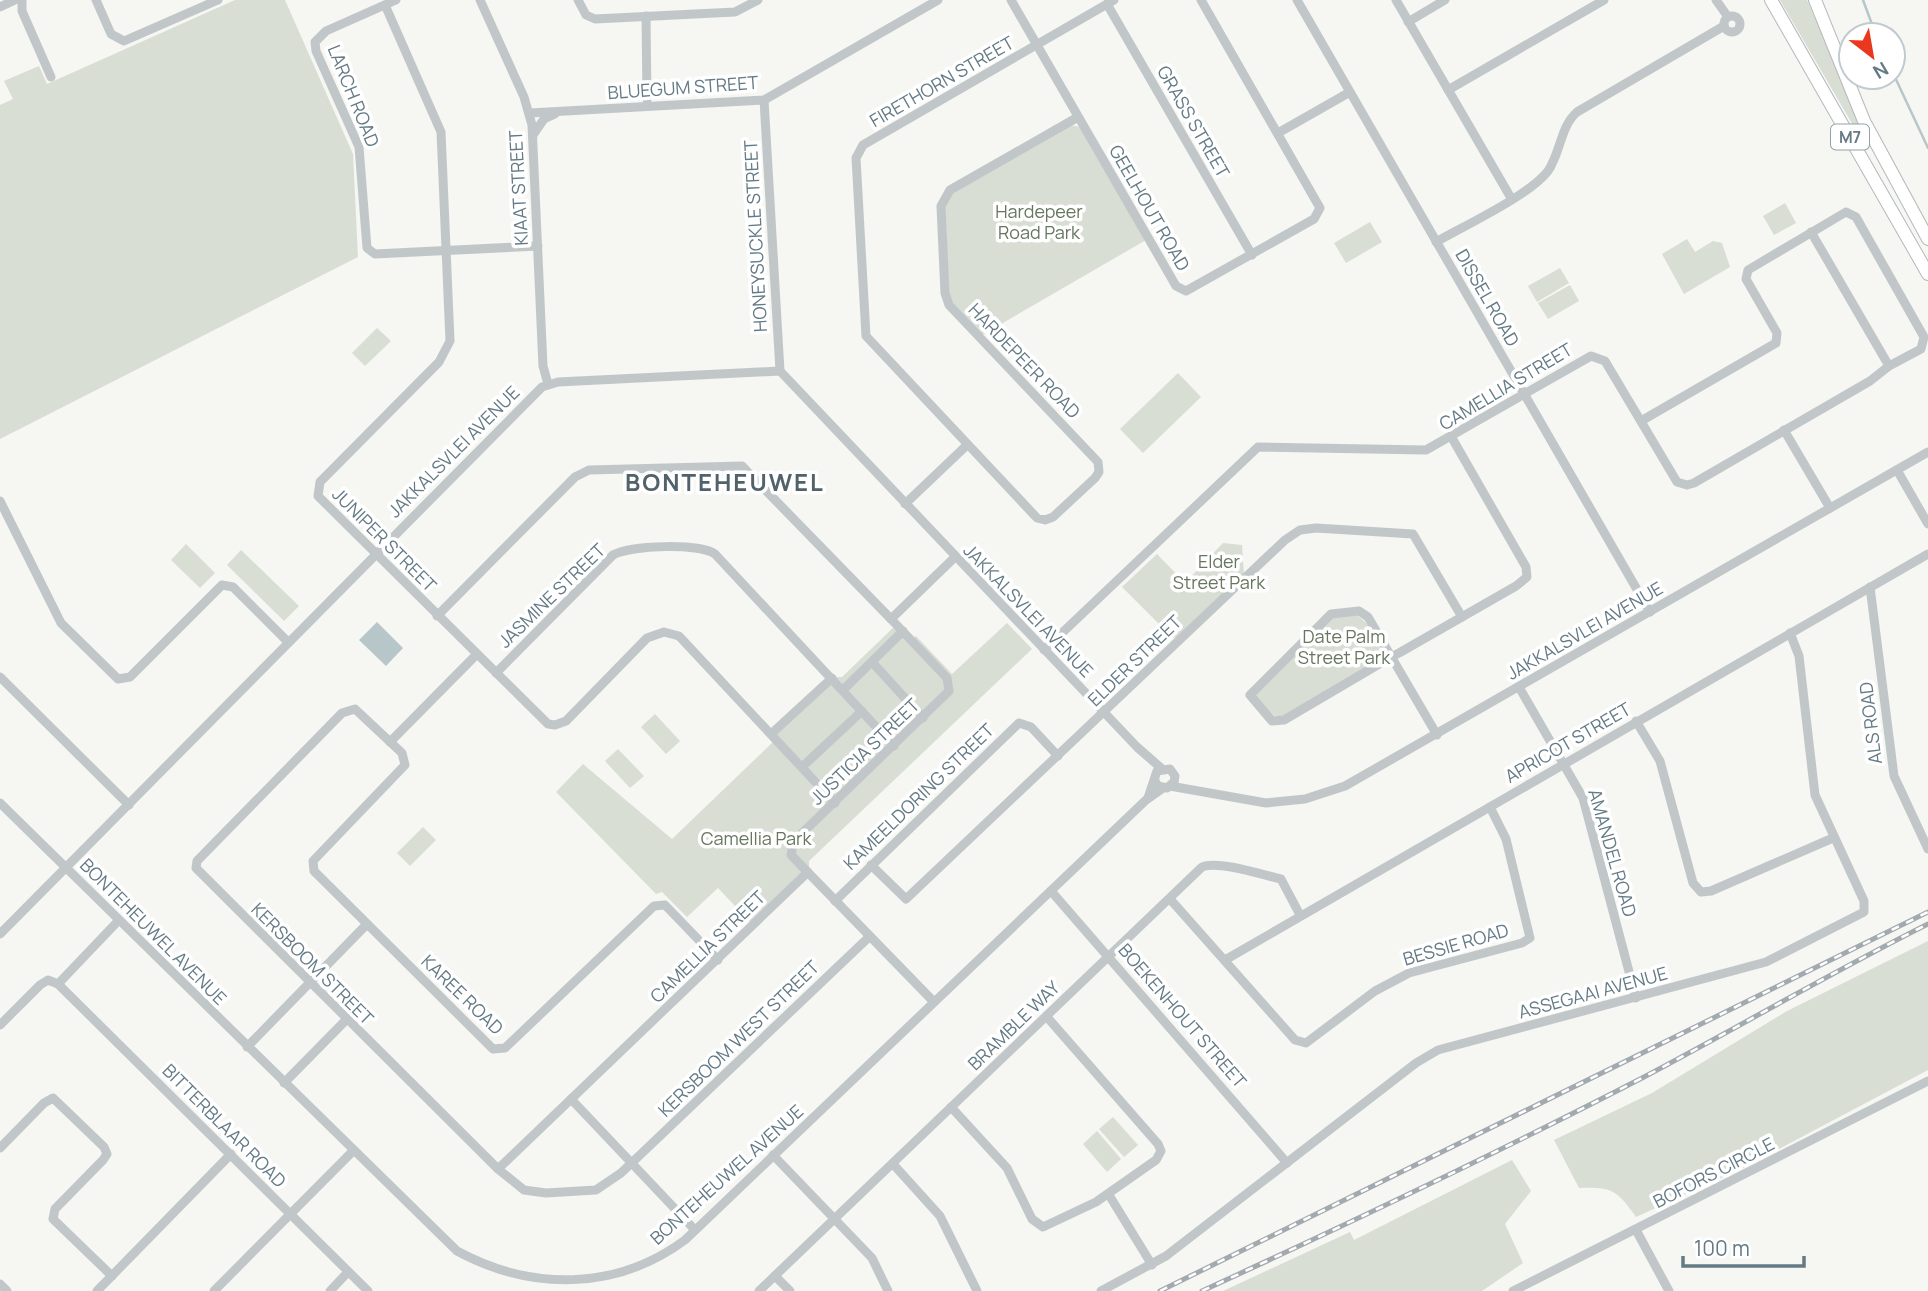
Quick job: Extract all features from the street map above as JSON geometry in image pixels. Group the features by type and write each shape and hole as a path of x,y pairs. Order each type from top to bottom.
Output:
{"highway":[{"name":"M7","path":"1772,0 1928,274"},
{"name":"M7","path":"1815,0 1864,121 1928,239"}],"street":[{"path":"0,7 15,0"},
{"path":"22,0 22,11 51,77"},
{"path":"96,0 111,34 124,41 218,0"},
{"name":"LARCH ROAD","path":"396,0 318,36 316,51 359,147 367,248 375,254 538,246"},
{"name":"KIAAT STREET","path":"480,0 530,113 543,366 548,384"},
{"path":"578,0 584,12 592,18 735,12 758,0"},
{"name":"BLUEGUM STREET","path":"530,113 764,100 938,0"},
{"name":"GEELHOUT ROAD","path":"1011,0 1177,288 1192,290 1320,213 1320,208 1278,133"},
{"path":"1201,0 1278,133 1350,92"},
{"name":"DISSEL ROAD","path":"1297,0 1650,612"},
{"path":"1396,0 1511,198"},
{"path":"1408,22 1445,0"},
{"path":"1448,90 1604,0"},
{"path":"1436,242 1536,183 1548,170 1567,123 1577,112 1726,21 1716,0"},
{"name":"FIRETHORN STREET","path":"967,444 866,336 857,155 863,145 1111,2"},
{"name":"GRASS STREET","path":"1111,2 1252,255"},
{"name":"JUNIPER STREET","path":"385,5 441,132 450,336 445,354 317,489 320,499 545,721 559,725 647,638 660,632 669,632 679,636 771,734"},
{"path":"646,16 647,100"},
{"name":"HONEYSUCKLE STREET","path":"764,100 780,371"},
{"path":"533,135 544,119 560,112"},
{"name":"HARDEPEER ROAD","path":"967,444 1042,520 1053,517 1099,472 1096,460 951,308 945,293 941,206 946,193 1078,117"},
{"name":"CAMELLIA STREET","path":"1044,650 1258,447 1421,451 1452,438 1588,357 1597,356 1605,361 1673,478 1681,485 1687,485 1921,349 1924,337 1853,214 1846,212 1811,232"},
{"path":"1641,421 1776,343 1777,333 1746,279 1746,272 1811,232 1889,366"},
{"path":"548,384 780,371"},
{"name":"JAKKALSVLEI AVENUE","path":"780,371 1104,712 1140,751 1157,775 1170,769 1175,776 1205,792"},
{"name":"JAKKALSVLEI AVENUE","path":"0,934 530,398 548,384"},
{"path":"1784,430 1829,508"},
{"path":"1437,735 1391,657 1364,613 1338,611 1326,618 1250,695 1272,721 1280,722 1391,657 1516,586 1527,577 1528,573 1452,438"},
{"path":"905,504 967,444"},
{"name":"JAKKALSVLEI AVENUE","path":"1167,787 1266,803 1314,797 1345,786 1928,452"},
{"path":"437,616 582,472 733,464 748,470 903,631 843,690"},
{"path":"1897,470 1928,524"},
{"path":"1,506 61,624 118,679 130,677 222,585 235,589 288,642"},
{"name":"ELDER STREET","path":"871,865 906,899 1285,540 1300,530 1328,528 1413,534 1462,617"},
{"name":"JASMINE STREET","path":"496,673 613,555 628,549 694,547 715,554 894,746"},
{"name":"APRICOT STREET","path":"1224,960 1928,554"},
{"path":"891,619 955,557"},
{"name":"ALS ROAD","path":"1870,587 1893,771 1928,849"},
{"name":"JUSTICIA STREET","path":"808,872 794,860 790,848 946,696 950,684 903,631"},
{"name":"ASSEGAAI AVENUE","path":"1101,1291 1152,1265 1416,1063 1438,1050 1766,962 1857,918 1864,912 1864,901 1815,795 1799,656 1790,633"},
{"path":"390,742 477,654"},
{"path":"872,662 923,718"},
{"path":"0,677 129,805"},
{"path":"832,678 771,734 835,803"},
{"name":"AMANDEL ROAD","path":"1519,687 1586,806 1636,998"},
{"path":"802,767 862,710"},
{"name":"KERSBOOM STREET","path":"390,742 358,711 344,711 197,861 198,873 498,1168 524,1190 547,1194 596,1190 631,1163"},
{"path":"1636,722 1660,761 1693,883 1701,892 1711,891 1833,838"},
{"name":"KAMEELDORING STREET","path":"835,901 1019,723 1031,727 1058,755"},
{"name":"KAREE ROAD","path":"390,742 404,756 404,768 313,861 314,871 493,1049 505,1048 654,906 665,905 718,960"},
{"path":"1157,775 1167,787 1175,776"},
{"name":"BONTEHEUWEL AVENUE","path":"1146,800 1157,775"},
{"name":"BONTEHEUWEL AVENUE","path":"0,803 434,1231 478,1264 518,1279 567,1288 609,1280 644,1267 669,1252 1146,800 1167,787"},
{"name":"BESSIE ROAD","path":"1170,899 1294,1040 1302,1044 1375,991 1409,973 1526,941 1530,929 1506,839 1490,807"},
{"name":"BRAMBLE WAY","path":"759,1291 1207,865 1281,880 1300,915"},
{"path":"808,872 934,1002"},
{"name":"CAMELLIA STREET","path":"498,1168 808,872"},
{"name":"BOEKENHOUT STREET","path":"1051,891 1287,1163"},
{"path":"0,1025 40,985 48,980 58,984 119,920"},
{"path":"247,1047 367,924"},
{"name":"KERSBOOM WEST STREET","path":"631,1163 869,937"},
{"name":"BITTERBLAAR ROAD","path":"58,984 368,1291"},
{"path":"951,1107 1007,1168 1038,1226 1051,1224 1109,1195 1156,1160 1160,1147 1047,1017"},
{"path":"284,1083 346,1020"},
{"name":"BOFORS CIRCLE","path":"1513,1291 1928,1082"},
{"path":"0,1147 44,1103 53,1098 104,1147 107,1154 103,1160 55,1209 53,1219 112,1276"},
{"path":"571,1099 695,1230"},
{"path":"214,1291 353,1151"},
{"path":"97,1291 231,1154"},
{"path":"773,1155 872,1258 888,1291"},
{"path":"893,1164 940,1216 977,1291"},
{"path":"1109,1195 1152,1265"},
{"path":"1636,1230 1669,1291"},
{"path":"330,1291 348,1272"},
{"path":"775,1276 790,1291"},
{"path":"0,1284 7,1291"}],"green space":[{"path":"235,0 285,0 353,154 358,257 0,439 0,105 13,99 4,81 39,66 47,84"},
{"path":"1780,0 1807,0 1837,70 1837,91 1846,91 1862,129 1857,132"},
{"name":"Hardepeer Road Park","path":"1071,125 1080,127 1146,240 982,335 953,305 949,295 943,211 951,194"},
{"path":"1785,203 1796,223 1774,235 1763,216"},
{"path":"1370,222 1382,242 1346,263 1334,243"},
{"path":"1687,239 1695,252 1713,241 1722,243 1730,267 1684,294 1662,254"},
{"path":"1560,268 1569,283 1537,302 1528,286"},
{"path":"1570,285 1579,301 1548,319 1538,303"},
{"path":"377,328 391,341 365,366 352,353"},
{"path":"1178,373 1201,397 1143,453 1120,429"},
{"name":"Elder Street Park","path":"1223,543 1242,545 1244,574 1177,637 1173,638 1122,587 1157,554 1185,583"},
{"path":"186,544 215,573 200,588 171,560"},
{"path":"241,550 299,606 284,621 227,565"},
{"name":"Date Palm Street Park","path":"1356,615 1375,635 1381,648 1381,660 1282,717 1271,715 1256,698 1256,693 1331,619 1336,616"},
{"name":"Camellia Park","path":"1007,623 1032,649 809,861 809,874 751,923 718,888 687,917 662,892 656,894 556,792 583,764 672,839 772,743 774,732 831,677 842,677 897,624 912,639 916,636 952,674"},
{"path":"655,714 680,741 666,754 641,727"},
{"path":"618,749 644,776 630,788 605,761"},
{"path":"423,827 436,840 410,866 397,853"},
{"path":"1928,941 1928,1070 1745,1167 1636,1217 1613,1192 1599,1188 1579,1188 1554,1140 1652,1093 1787,1011"},
{"path":"1113,1117 1138,1145 1124,1157 1099,1129"},
{"path":"1097,1131 1121,1159 1107,1172 1083,1144"},
{"path":"1512,1160 1531,1191 1505,1224 1523,1263 1482,1291 1223,1291 1350,1232 1354,1240"}],"shaded area":[{"path":"377,622 403,648 386,666 359,640"}],"waterway":[{"path":"1863,0 1871,21"},
{"path":"1901,91 1928,148"}],"railway":[{"path":"1160,1291 1928,912"},
{"path":"1202,1291 1424,1187 1589,1105 1928,924"}],"district":[{"name":"BONTEHEUWEL","path":"725,483"}]}
